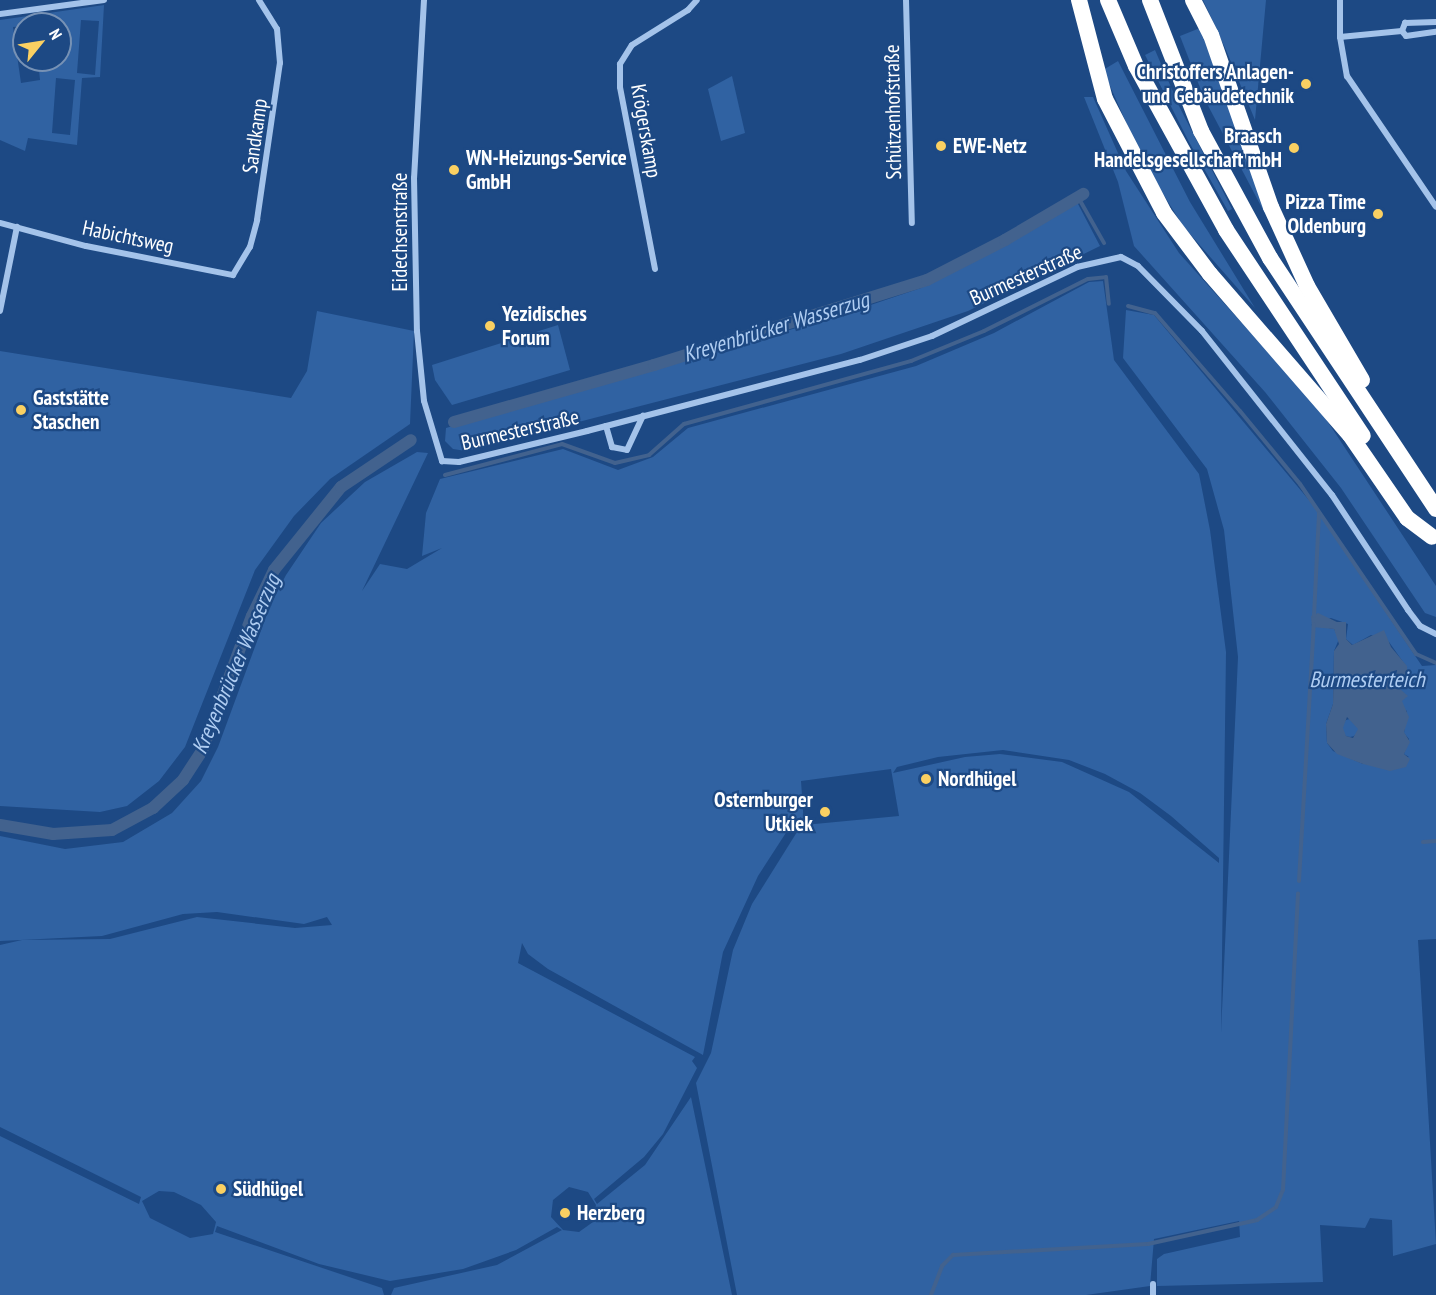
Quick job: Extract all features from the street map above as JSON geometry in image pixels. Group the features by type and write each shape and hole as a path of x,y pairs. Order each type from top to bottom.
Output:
{"highway":[{"path":"1079,0 1105,99 1164,213 1210,274 1350,435 1407,518 1434,540"},
{"path":"1108,0 1136,66 1176,144 1277,309 1434,540"},
{"path":"1150,0 1201,131 1293,296 1436,509"},
{"path":"1193,0 1211,35 1271,207 1307,286 1377,405 1385,432"}],"street":[{"path":"0,14 104,0"},
{"name":"Sandkamp","path":"233,275 250,247 257,220 280,63 277,29 259,0"},
{"name":"Eidechsenstraße","path":"424,0 414,178 417,331 424,401 442,461"},
{"name":"Krögerskamp","path":"655,268 620,87 620,64 632,45 688,10 697,0"},
{"name":"Schützenhofstraße","path":"906,0 912,223"},
{"path":"1340,0 1340,37 1347,76 1436,207"},
{"path":"1402,31 1405,23 1436,22"},
{"path":"1340,37 1402,31"},
{"path":"1402,31 1406,36 1436,32"},
{"name":"Habichtsweg","path":"0,223 86,246 233,275"},
{"path":"0,311 17,227"},
{"name":"Burmesterstraße","path":"442,461 459,462 606,426 881,353 932,336 1077,267 1120,257 1138,266 1202,331 1332,495 1420,626 1436,634"},
{"name":"Burmesterstraße","path":"606,426 612,447 627,450 643,416"},
{"path":"1153,1284 1153,1295"}],"shaded area":[{"path":"1203,0 1266,0 1255,120 1226,50"},
{"path":"104,5 100,77 82,78 77,145 28,138 25,151 0,140 0,20 12,18 12,72 19,72 21,83 40,80 39,72 72,72 72,12 55,12","holes":["81,20 99,21 95,75 77,73","56,78 75,80 70,135 52,133"]},
{"path":"1200,28 1271,225 1204,98 1180,36"},
{"path":"1155,50 1180,108 1232,209 1228,211 1189,142 1145,55"},
{"path":"1118,61 1190,202 1255,308 1183,226 1144,163 1103,70"},
{"path":"732,76 745,133 721,141 708,89"},
{"path":"1084,97 1093,97 1126,171 1179,253 1320,410 1436,586 1436,617 1425,613 1341,488 1265,392 1134,246 1118,182"},
{"path":"1077,202 1100,246 968,311 841,354 466,451 453,449 445,441 446,428 835,317 921,288 998,249"},
{"path":"1103,281 1114,360 1199,474 1210,530 1226,652 1221,1033 1238,657 1224,530 1207,469 1123,358 1126,310 1154,315 1313,505 1422,666 1436,665 1436,939 1418,940 1436,1244 1393,1256 1392,1220 1370,1218 1365,1228 1320,1225 1323,1282 1157,1286 1157,1259 1164,1254 1240,1237 1239,1221 1154,1239 1150,1286 1086,1295 737,1295 696,1083 711,1053 733,950 752,904 802,824 801,817 791,825 758,876 723,952 703,1055 548,969 528,954 522,943 518,963 695,1057 692,1061 697,1068 663,1134 644,1157 594,1199 597,1204 645,1165 691,1097 732,1295 391,1295 394,1288 497,1265 562,1230 557,1227 516,1250 463,1269 390,1281 319,1264 217,1226 215,1232 382,1288 384,1295 0,1295 0,1136 139,1204 141,1197 0,1127 0,945 22,940 110,939 197,917 295,928 332,925 327,917 304,924 217,912 183,914 102,936 0,941 0,836 65,849 123,842 172,813 201,781 218,747 270,606 286,575 321,523 365,482 417,452 428,453 362,591 380,564 407,569 442,548 422,556 426,513 440,479 563,449 618,470 653,457 688,428 916,366 994,333 1089,282","holes":["1331,618 1348,624 1346,639 1353,645 1371,635 1389,642 1406,666 1400,689 1402,708 1407,711 1404,733 1409,739 1404,754 1409,757 1363,764 1333,751 1327,743 1326,724 1333,704 1334,651 1339,639 1334,629 1311,625","1003,750 1069,760 1105,774 1140,793 1171,816 1219,858 1219,863 1129,792 1062,762 1000,754 965,757 893,773 897,767 938,757","891,769 899,816 804,825 801,781","569,1187 588,1192 596,1205 593,1222 579,1232 563,1230 551,1217 553,1200","159,1191 174,1192 201,1205 216,1222 213,1234 190,1238 150,1218 142,1201"]},
{"path":"317,311 414,331 410,424 330,479 294,516 255,570 185,747 159,781 127,806 100,812 0,806 0,351 291,398 307,371"},
{"path":"558,325 570,370 452,405 435,380 432,365"},
{"path":"1350,719 1356,722 1359,728 1356,734 1350,737 1344,734 1341,728 1344,722"}],"water":[{"name":"Burmesterteich","path":"1318,613 1337,622 1346,622 1346,639 1352,645 1384,630 1391,647 1407,666 1408,681 1400,689 1408,696 1402,701 1409,717 1404,732 1410,742 1404,754 1410,759 1406,767 1390,771 1363,764 1337,754 1327,743 1326,724 1333,704 1334,651 1339,644 1334,629 1312,627 1311,616","holes":["1347,717 1358,729 1353,738 1346,736 1343,728"]}],"waterway":[{"name":"Kreyenbrücker Wasserzug","path":"454,422 654,365 927,280 1005,240 1083,194"},
{"path":"1078,197 1104,243"},
{"path":"445,475 562,444 615,463 649,455 684,424 911,361 984,331 1088,279 1106,277 1109,304"},
{"path":"1128,306 1155,313 1240,411 1300,484 1416,654 1436,663"},
{"name":"Kreyenbrücker Wasserzug","path":"0,825 53,834 112,830 153,808 183,780 202,751 252,616 274,570 341,487 411,440"},
{"path":"1314,616 1319,513"},
{"path":"1299,881 1314,624"},
{"path":"1423,842 1436,841"},
{"path":"931,1295 942,1266 953,1255 1148,1244 1257,1220 1276,1207 1283,1190 1298,893"}],"place":[{"name":"Christoffers Anlagen- und Gebäudetechnik","path":"1306,84"},
{"name":"EWE-Netz","path":"941,146"},
{"name":"Braasch Handelsgesellschaft mbH","path":"1294,148"},
{"name":"WN-Heizungs-Service GmbH","path":"454,170"},
{"name":"Pizza Time Oldenburg","path":"1378,214"},
{"name":"Yezidisches Forum","path":"490,326"},
{"name":"Gaststätte Staschen","path":"21,410"},
{"name":"Nordhügel","path":"926,779"},
{"name":"Osternburger Utkiek","path":"825,812"},
{"name":"Südhügel","path":"221,1189"},
{"name":"Herzberg","path":"565,1213"}]}
